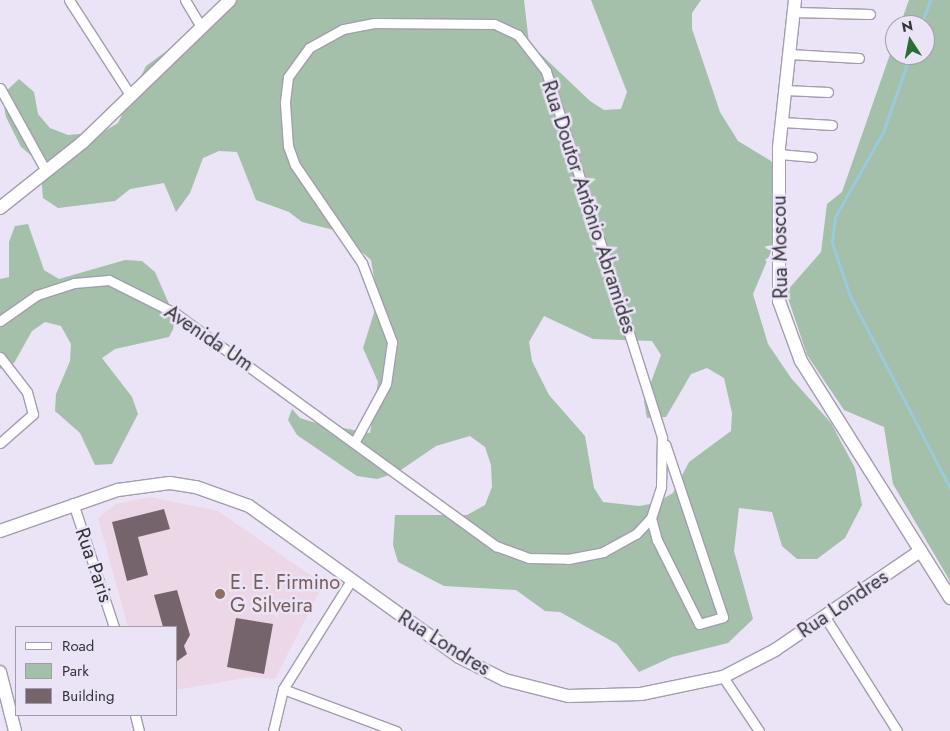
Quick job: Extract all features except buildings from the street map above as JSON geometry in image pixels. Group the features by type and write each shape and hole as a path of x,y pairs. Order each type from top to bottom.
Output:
{"street":[{"path":"69,0 129,92"},
{"path":"185,0 201,27"},
{"path":"0,208 83,142 129,92 230,0"},
{"path":"795,6 870,14"},
{"name":"Rua Moscou","path":"795,6 779,154 779,301 801,361 950,598"},
{"name":"Rua Doutor Antônio Abramides","path":"354,441 386,384 392,342 362,263 295,165 288,146 285,103 288,77 310,48 342,28 374,24 494,24 518,34 546,71 662,437 723,617 699,624 657,540 651,518"},
{"path":"789,54 859,58"},
{"path":"0,88 46,171"},
{"path":"785,90 828,92"},
{"path":"782,122 832,125"},
{"path":"779,154 812,157"},
{"name":"Avenida Um","path":"0,321 37,295 74,283 109,280 175,313 401,475"},
{"path":"0,357 27,392 33,414 0,443"},
{"name":"Rua Doutor Antônio Abramides","path":"401,475 496,546 529,558 568,559 602,552 636,534 651,518 662,487 662,437"},
{"name":"Rua Londres","path":"0,532 73,503 170,483 196,487 249,506 350,582 459,657 505,680 568,696 641,694 723,677 825,617 920,551"},
{"name":"Rua Paris","path":"73,503 114,626"},
{"path":"0,540 15,525"},
{"path":"273,731 283,689 350,582"},
{"path":"825,617 897,731"},
{"path":"0,672 15,731"},
{"path":"723,677 759,731"},
{"path":"283,689 396,731"},
{"path":"135,716 138,731"}],"shaded area":[{"name":"E. E. Firmino G Silveira","path":"150,497 218,511 323,584 275,679 250,677 178,690 178,626 128,626 98,518 116,504"}],"green space":[{"path":"237,0 524,0 529,43 590,101 604,110 621,109 627,92 591,0 701,0 692,13 692,29 720,112 738,141 771,161 780,176 778,235 753,294 768,344 791,378 831,423 855,468 862,505 845,538 817,559 797,559 782,546 772,512 739,508 734,551 753,619 728,643 672,657 639,672 617,644 560,612 545,611 516,590 444,586 398,562 393,545 395,515 467,515 485,505 492,487 491,465 485,447 470,436 436,446 398,472 377,479 357,476 297,435 288,420 292,409 300,418 316,423 370,433 378,382 363,348 378,300 371,260 338,231 302,222 289,212 256,200 237,152 219,151 203,158 190,193 176,212 164,183 130,189 115,201 58,208 43,198 40,163 21,147 6,117 2,95 19,79 34,92 38,114 50,128 68,135 103,132 118,123 146,66","holes":["544,316 593,339 652,341 661,355 644,401 647,418 666,417 691,374 707,368 724,378 732,413 731,431 689,462 673,493 656,503 639,506 603,502 594,488 585,436 549,395 532,361 529,342"]},
{"path":"909,0 950,0 950,581 893,484 884,427 844,410 807,355 786,292 821,252 827,204 842,192 886,65 935,65 935,15 904,15"},
{"path":"28,224 44,270 59,279 125,260 142,261 155,272 177,322 169,337 115,349 102,358 132,397 138,414 112,464 95,465 80,433 55,411 56,394 70,361 71,344 61,326 45,322 32,331 14,363 0,369 0,279 9,277 9,242 15,226"}],"waterway":[{"path":"925,15 930,0"},
{"path":"906,65 883,132 835,217 832,243 850,296 950,488"}],"place":[{"name":"E. E. Firmino G Silveira","path":"220,594"}]}
